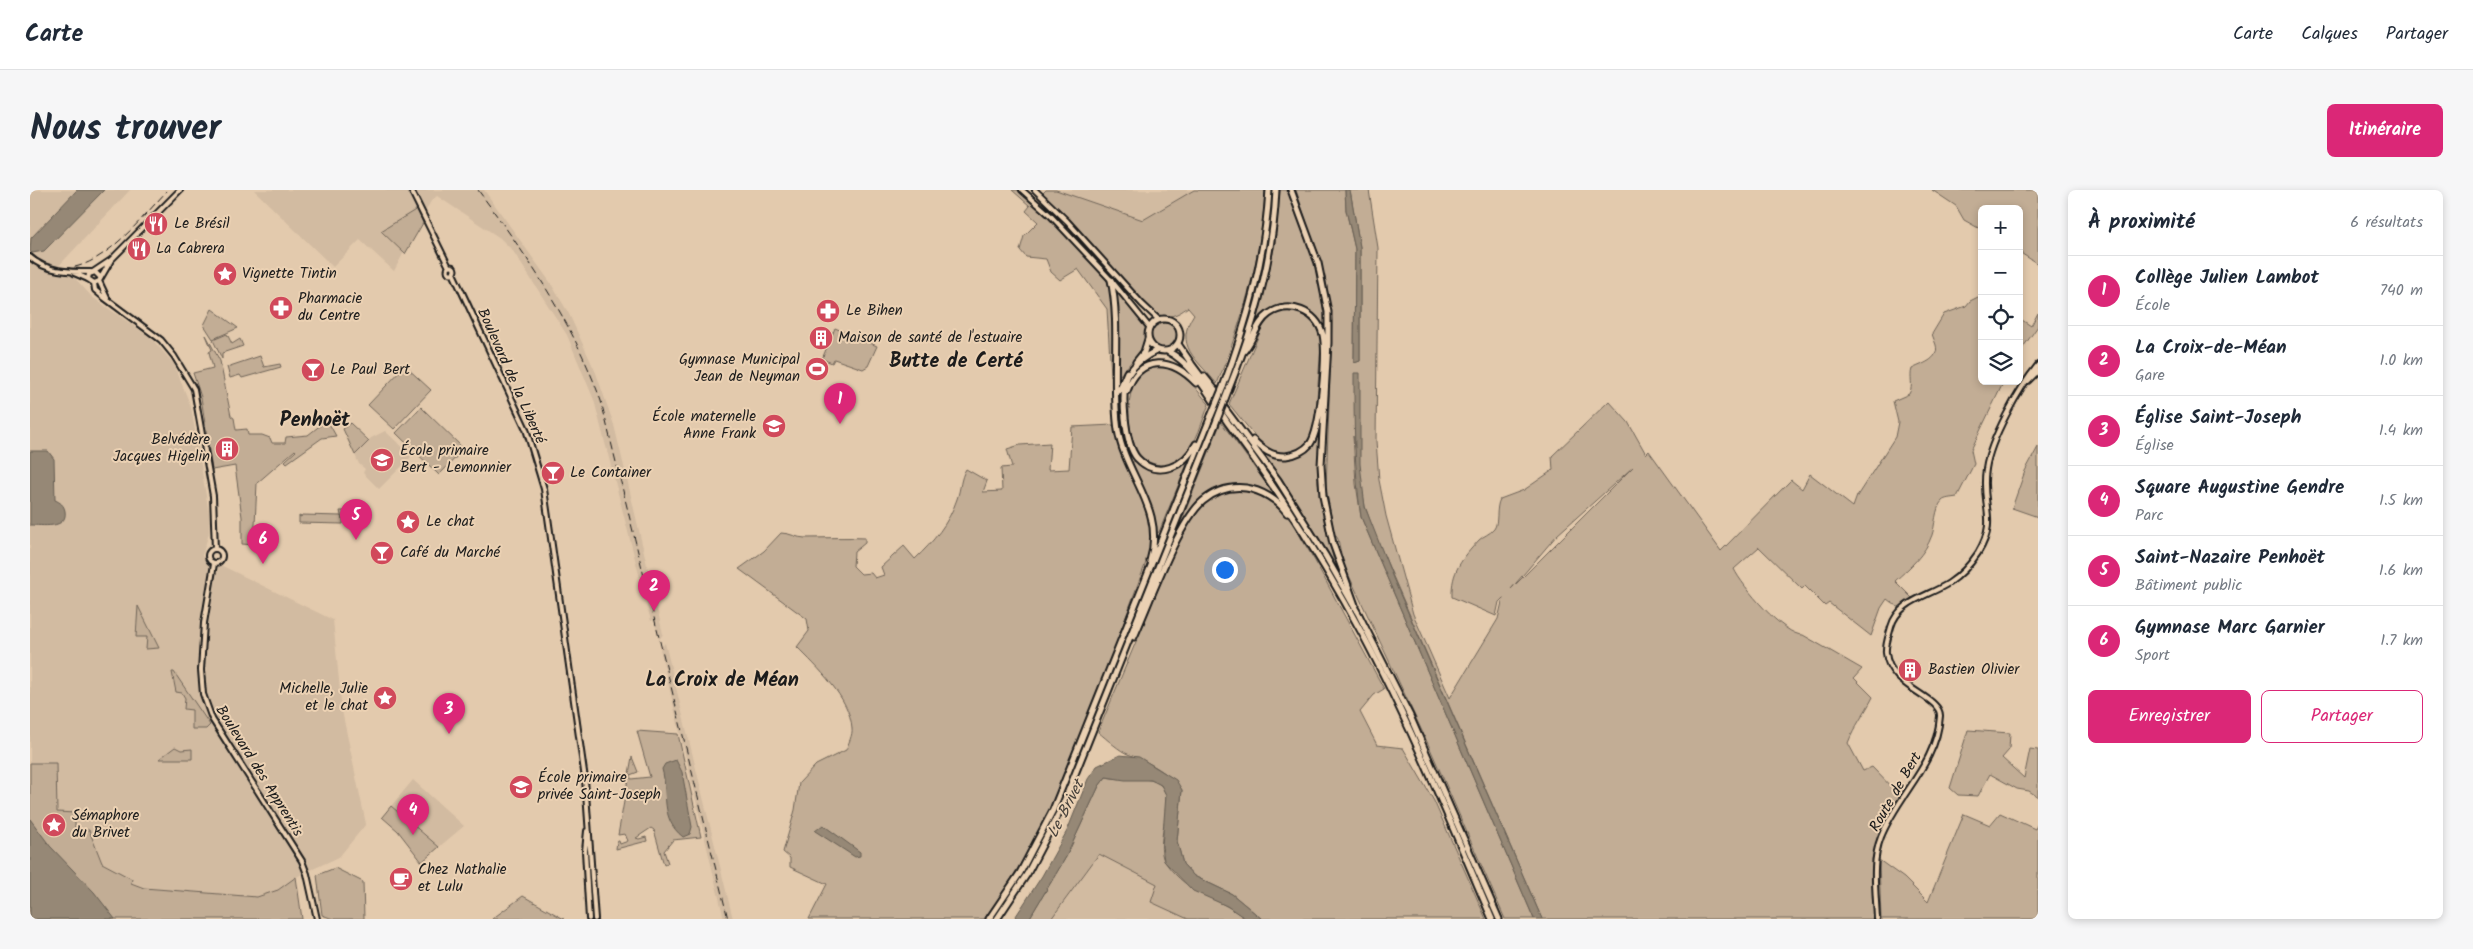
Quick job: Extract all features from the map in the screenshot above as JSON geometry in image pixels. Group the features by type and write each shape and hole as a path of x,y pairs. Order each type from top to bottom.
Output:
{"highway":[{"path":"989,919 1020,873 1053,810 1208,424 1254,294 1265,240 1269,190"},
{"path":"997,919 1028,874 1052,829 1243,352 1265,275 1276,190"},
{"path":"1291,190 1318,264 1328,312 1321,465 1323,496 1333,544 1355,601 1355,608"},
{"path":"1111,280 1118,430 1122,447 1149,508 1152,554 1144,577 1145,583"},
{"path":"1190,362 1213,386 1262,449 1282,456 1302,451 1312,440 1318,421 1324,345 1318,322 1311,315 1296,308 1278,309 1261,321 1243,352"},
{"path":"1116,404 1120,385 1129,369 1144,352 1150,328 1159,320 1170,320 1177,326 1180,334 1178,344 1260,454 1325,555 1355,608 1410,716 1499,919"},
{"path":"1148,337 1151,345 1158,350 1167,351 1180,359 1210,398 1297,522 1344,600 1387,682 1492,919"},
{"path":"1167,351 1178,344"},
{"path":"1158,350 1140,362 1129,374 1125,394 1130,445 1138,458 1148,466 1164,470 1182,464 1192,452 1202,430 1208,424"},
{"path":"1125,394 1133,377 1139,372 1153,364 1164,364 1183,370 1210,398"},
{"path":"1127,645 1132,640 1183,527 1202,502 1225,490 1250,489 1275,501 1297,522"}],"main road":[{"path":"94,284 111,260 180,190"},
{"name":"Boulevard de la Liberté","path":"411,190 449,267 448,272 452,274 526,429 544,490 585,779 588,829"},
{"path":"1022,190 1051,216 1111,280 1150,328"},
{"path":"1035,190 1067,221 1142,304 1159,320"},
{"path":"30,257 44,266 72,272 88,279 94,284 96,290 161,340 174,356 194,389 213,496 215,549"},
{"path":"88,279 92,272 111,260"},
{"path":"72,272 97,272 107,298"},
{"path":"2023,386 2038,365"},
{"path":"2023,386 2038,371"},
{"name":"Route de Bert","path":"1877,919 1876,872 1878,846 1889,820 1932,751 1938,736 1938,707 1932,701 1902,683 1889,661 1886,651 1892,624 1900,611 1957,577 1978,553 1989,532 1985,492 1986,468 1998,434 2023,386"},
{"path":"215,549 221,553 222,558 214,564 209,560 208,556 211,550 215,549"},
{"name":"Boulevard des Apprentis","path":"214,564 204,624 201,680 205,702 212,719 305,868 317,919"},
{"path":"588,829 585,852 589,919"},
{"path":"588,829 595,919"}],"shaded area":[{"path":"30,190 130,190 53,272 73,276 92,297 151,338 174,364 191,407 210,519 209,533 202,556 333,620 342,711 366,824 339,857 300,875 278,890 257,897 144,888 131,883 132,879 102,863 89,830 74,829 57,812 56,763 30,763"},
{"path":"77,190 104,190 44,251 32,253 30,251 31,238"},
{"path":"254,190 484,190 550,282 569,314 596,373 614,425 627,479 663,634 659,640 654,620 651,621 594,400 567,335 513,251 500,238 437,196 431,201 394,271 360,240 333,267"},
{"path":"1012,190 1019,190 1053,222 1101,273 1146,326 1145,346 1120,375 1111,376 1107,309 1078,269 1060,280 1051,272 1046,259 1026,257 1020,250 1024,236 1038,222 1026,211 1030,206"},
{"path":"1046,190 1056,190 1143,220 1194,190 1265,190 1260,240 1255,265 1235,337 1217,384 1190,352 1186,335 1188,325 1194,314 1188,307 1171,316 1162,316 1152,312 1042,194"},
{"path":"1056,190 1194,190 1143,221"},
{"path":"1280,190 1289,190 1313,257 1321,292 1326,334 1321,345 1315,425 1320,427 1318,482 1334,563 1265,456 1263,446 1229,404 1264,323 1258,319 1275,244"},
{"path":"1296,190 1345,190 1346,210 1355,249 1354,363 1360,361 1360,247 1350,190 1369,190 1378,248 1376,441 1379,480 1386,516 1413,614 1450,698 1498,619 1503,598 1499,602 1496,616 1452,597 1453,580 1459,566 1467,553 1479,540 1494,529 1500,499 1524,490 1553,470 1552,456 1609,401 1628,422 1646,454 1649,451 1721,551 1791,480 1802,489 1810,474 1853,507 1857,496 1895,437 1898,422 1893,401 1909,394 1912,369 1929,361 1935,354 1936,345 1932,334 1944,314 1966,306 1970,301 1978,297 1978,385 2002,385 1971,450 1974,464 1957,497 1942,501 1932,535 1925,549 1895,581 1912,598 1900,609 1887,599 1881,608 1871,636 1829,603 1825,606 1805,586 1802,589 1759,547 1734,569 1754,598 1785,628 1803,635 1862,669 1854,678 1873,697 1848,743 1863,771 1872,767 1900,796 1881,829 1872,859 1874,919 1542,919 1375,535 1365,506 1353,436 1356,484 1361,517 1534,919 1505,919 1429,746 1343,563 1338,539 1334,533 1326,489 1332,321 1326,281","holes":["1633,467 1511,589 1557,535"]},
{"path":"1345,190 1350,190 1360,247 1360,361 1354,363 1355,249 1346,210"},
{"path":"1932,190 2038,190 2038,264 2023,255 2023,205 1978,205 1978,228 1964,220 1956,206"},
{"path":"417,209 423,223 405,254 381,231"},
{"path":"212,309 238,328 213,339 204,325"},
{"path":"2038,313 2038,326 2023,347 2023,321 2031,326"},
{"path":"1164,323 1173,327 1177,336 1173,345 1164,349 1155,345 1151,336 1155,327"},
{"path":"835,328 877,346 868,366 863,369 834,359 832,363 822,359"},
{"path":"227,334 232,344 240,339 243,346 222,353 222,359 213,340"},
{"path":"206,335 220,361 231,416 234,418 236,430 247,429 248,435 262,435 270,438 272,443 285,443 286,437 308,435 327,420 336,436 322,438 287,463 285,461 295,450 257,483 254,545 242,544 242,517 235,466 212,470 201,397 193,373 213,368 209,352 212,350"},
{"path":"260,356 264,367 280,364 281,367 242,378 240,375 230,378 227,367"},
{"path":"405,366 431,390 394,429 368,405"},
{"path":"1159,366 1182,375 1209,404 1189,451 1175,463 1164,465 1152,463 1142,457 1133,440 1129,417 1131,394 1138,377 1150,369"},
{"path":"1354,373 1360,373 1360,464 1365,507 1393,578 1542,919 1534,919 1361,517 1354,427"},
{"path":"421,407 464,449 439,475 396,433"},
{"path":"1221,422 1276,497 1277,506 1291,521 1315,561 1384,689 1374,695 1360,712 1377,745 1403,748 1434,801 1486,919 1262,919 1232,894 1194,876 1183,864 1177,841 1182,790 1177,784 1159,769 1122,751 1098,732 1169,563 1165,562"},
{"path":"350,423 369,441 355,455 343,429"},
{"path":"1113,425 1127,464 1136,461 1148,469 1167,472 1187,464 1159,532 1154,535 1148,557 1078,744 1036,836 1012,879 984,919 809,919 827,884 790,867 790,858 783,852 795,810 799,783 816,765 846,750 852,731 850,717 839,694 797,647 809,631 807,619 739,569 764,551 781,533 805,538 865,538 865,543 854,552 853,566 861,574 871,573 875,578 884,575 881,567 904,546 915,559 940,532 954,508 966,469 987,481 983,492 1002,491 1001,468 1012,467 1007,449 1020,445 1050,443 1048,470 1069,469 1072,427"},
{"name":"École primaire Bert - Lemonnier","path":"385,431 412,456 379,489 363,473 365,469 359,464 355,455 371,438"},
{"path":"2038,447 2038,517 2012,508 2025,471"},
{"path":"30,451 48,451 54,459 55,500 62,504 65,511 65,517 58,524 47,526 30,525"},
{"path":"340,511 344,511 343,524 299,523 299,516 301,517 302,515 341,516 342,519"},
{"path":"138,606 159,648 146,649 147,637 136,637"},
{"path":"665,643 733,919 724,919 660,649"},
{"path":"172,672 174,672 210,725 206,729 192,729 192,710 184,709 185,698 182,693 176,692"},
{"path":"1968,730 2010,733 2009,750 2002,758 2024,778 2030,749 2038,750 2038,797 2029,791 2017,789 1990,774 1978,796 1958,795 1950,788"},
{"path":"637,731 678,734 701,837 673,840 664,851 668,863 664,865 654,830 651,828 636,838 646,837 647,841 616,849 617,841 620,844 628,841 625,834 618,835 632,757 638,772 630,775 631,779 650,777"},
{"path":"175,747 181,750 192,749 192,759 159,759"},
{"path":"1120,755 1139,757 1176,780 1182,790 1177,841 1183,864 1194,876 1232,894 1262,919 1246,919 1227,906 1193,891 1164,861 1162,846 1166,795 1161,785 1151,780 1125,780 1106,777 1099,786 1066,857 1029,919 1014,919 1042,876 1067,831 1088,779 1097,766"},
{"path":"676,760 682,772 692,827 690,834 683,837 675,830 668,814 662,769 665,764"},
{"path":"30,763 56,763 57,812 75,813 75,829 89,830 102,863 132,879 131,883 144,888 257,897 278,890 296,877 302,919 30,919"},
{"path":"1106,777 1151,780 1163,788 1166,796 1166,807 1161,843 1165,862 1174,874 1184,882 1246,919 1188,919 1151,902 1157,884 1099,854 1051,919 1029,919 1066,857 1099,786"},
{"path":"413,780 464,826 439,847 391,806"},
{"path":"391,806 439,847 422,862 398,831 382,817"},
{"path":"2000,813 2035,829 2038,823 2038,919 1881,919 1879,860 1904,878 1928,902 1964,814 1990,825"},
{"path":"30,819 50,846 94,892 115,919 30,919"},
{"path":"823,825 860,852 860,856 855,857 815,831"},
{"path":"1099,854 1157,884 1188,919 1051,919"},
{"path":"335,868 363,882 364,919 333,919 322,915 317,875"},
{"path":"523,896 564,919 492,919"}],"railway":[{"path":"30,254 49,266 69,268 88,263 106,252 124,237 168,190"},
{"path":"478,190 531,265 563,317 590,372 601,401 728,919"}],"place":[{"name":"Le Brésil","path":"156,224"},
{"name":"La Cabrera","path":"139,249"},
{"name":"Vignette Tintin","path":"225,274"},
{"name":"Pharmacie du Centre","path":"281,308"},
{"name":"Le Bihen","path":"828,311"},
{"name":"Maison de santé de l'estuaire","path":"821,338"},
{"name":"Gymnase Municipal Jean de Neyman","path":"817,369"},
{"name":"Le Paul Bert","path":"313,370"},
{"name":"Collège Julien Lambot","path":"840,424"},
{"name":"École maternelle Anne Frank","path":"774,426"},
{"name":"Belvédère Jacques Higelin","path":"227,449"},
{"name":"École primaire Bert - Lemonnier","path":"382,460"},
{"name":"Le Container","path":"553,473"},
{"name":"Le chat","path":"408,522"},
{"name":"Saint-Nazaire Penhoët","path":"356,540"},
{"name":"Café du Marché","path":"382,553"},
{"name":"Gymnase Marc Garnier","path":"263,564"},
{"name":"La Croix-de-Méan","path":"654,611"},
{"name":"Bastien Olivier","path":"1910,670"},
{"name":"Michelle, Julie et le chat","path":"385,698"},
{"name":"Église Saint-Joseph","path":"449,734"},
{"name":"École primaire privée Saint-Joseph","path":"521,787"},
{"name":"Sémaphore du Brivet","path":"54,825"},
{"name":"Square Augustine Gendre","path":"413,835"},
{"name":"Chez Nathalie et Lulu","path":"401,879"}],"district":[{"name":"Butte de Certé","path":"956,362"},
{"name":"Penhoët","path":"315,421"},
{"name":"La Croix de Méan","path":"722,681"}],"water label":[{"name":"Le Brivet","path":"1066,809"}]}
